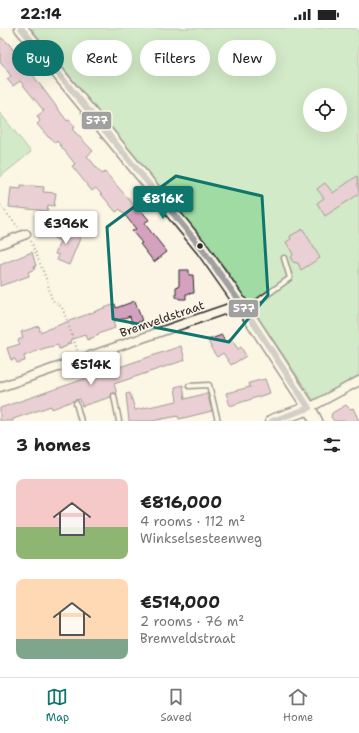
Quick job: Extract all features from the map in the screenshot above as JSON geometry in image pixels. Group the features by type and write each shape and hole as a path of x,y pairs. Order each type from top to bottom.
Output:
{"street":[{"path":"21,28 203,250 243,307 316,421"},
{"path":"0,244 26,234"},
{"name":"Bremveldstraat","path":"0,388 80,360 243,307"},
{"path":"272,421 309,408 359,381"}],"lane":[{"path":"243,307 290,278 284,258"},
{"path":"189,386 209,385 218,421"},
{"path":"114,396 119,421"},
{"path":"76,403 81,421"}],"path":[{"path":"0,205 34,245 52,300 62,307 80,360"}],"highlighted area":[{"path":"176,176 262,196 268,295 229,342 113,319 107,227"}],"green space":[{"path":"31,28 356,28 359,34 359,375 314,401 225,268 64,69 64,40 41,40"},
{"path":"0,113 31,152 0,177"}],"building":[{"path":"0,37 12,48 12,76 34,76 67,121 69,120 75,127 72,129 93,151 87,156 102,174 105,172 138,210 140,209 149,220 144,223 167,252 154,262 140,244 142,243 132,231 136,229 120,209 116,212 96,188 92,191 72,166 75,164 57,141 55,143 50,137 49,138 37,124 40,121 37,116 44,111 20,81 13,86 7,79 11,76 0,61"},
{"path":"357,176 359,194 325,216 317,203 324,198 317,189 325,183 333,193"},
{"path":"21,185 44,187 43,192 56,193 54,206 48,205 47,211 9,207 11,188 21,189"},
{"path":"59,227 81,236 69,265 57,260 59,255 55,254 60,241 54,238"},
{"path":"303,229 320,258 301,270 298,263 293,262 291,259 293,254 286,242 291,239 290,236"},
{"path":"32,252 36,266 34,266 35,269 28,272 29,276 0,286 0,265"},
{"path":"179,270 189,270 189,275 193,275 194,293 186,294 186,299 176,297 176,287 179,286"},
{"path":"135,301 142,321 132,324 130,316 113,322 115,328 87,340 85,335 70,340 71,343 59,349 58,345 24,356 25,361 17,363 15,359 11,360 7,348 20,344 18,340 23,338 21,332 39,326 40,332 115,304 116,308"},
{"path":"222,335 225,343 231,339 238,349 241,347 246,356 231,365 223,353 217,357 208,340"},
{"path":"181,346 185,360 114,384 117,394 113,393 111,397 82,406 80,399 75,400 52,409 51,406 13,419 13,421 0,421 0,408"},
{"path":"265,379 270,393 230,406 226,393 250,387 249,383"},
{"path":"183,385 185,399 207,393 212,411 179,419 178,416 152,421 129,421 126,394 130,393 135,410 177,401 175,387"},
{"path":"346,405 350,409 353,408 359,421 334,421 331,417 332,413"}],"transit line":[{"name":"577","path":"21,28 203,250 241,304 309,408"},
{"name":"577","path":"272,421 309,408"}]}
